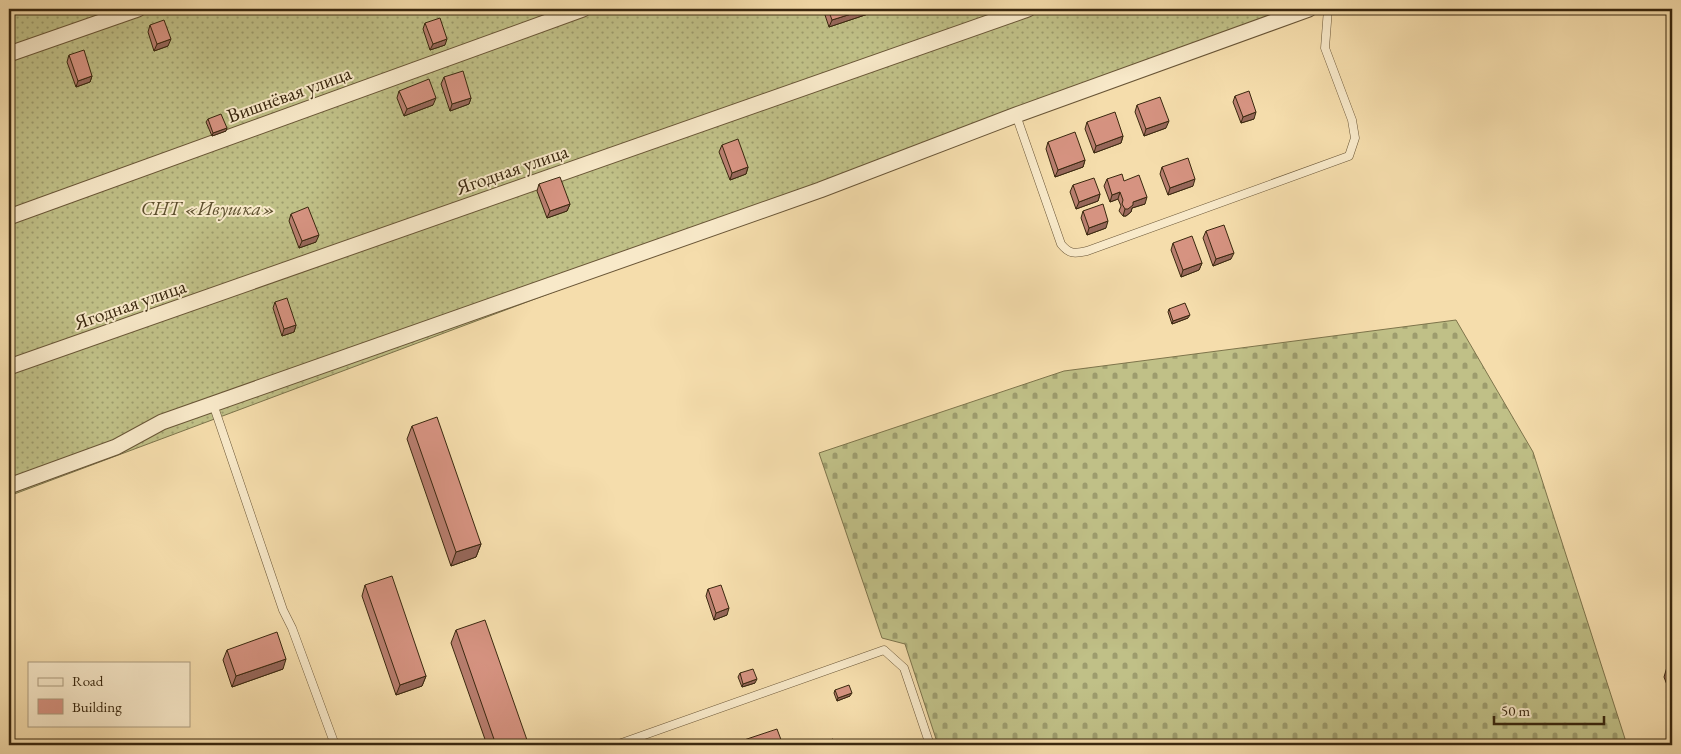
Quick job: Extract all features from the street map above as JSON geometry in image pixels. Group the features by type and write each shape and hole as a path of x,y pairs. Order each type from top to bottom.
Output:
{"street":[{"path":"9,54 138,9"},
{"name":"Вишнёвая улица","path":"9,217 584,9"},
{"name":"Ягодная улица","path":"9,368 1028,9"},
{"path":"9,486 116,447 162,422 820,190 1016,115 1309,9"}],"lane":[{"path":"1016,115 1061,244 1067,252 1075,254 1087,251 1349,156 1356,138 1352,120 1325,48 1328,9"},
{"path":"213,404 283,610 292,628 335,745"},
{"path":"616,745 884,650 904,668 930,745"}],"green space":[{"name":"СНТ «Ивушка»","path":"9,9 1309,9 9,496"},
{"path":"1456,320 1533,452 1627,745 938,745 905,644 882,638 819,453 1064,371"}],"building":[{"path":"828,9 867,9 832,20"},
{"path":"440,18 447,39 433,44 425,23"},
{"path":"164,20 171,39 157,44 150,25"},
{"path":"84,50 92,76 78,81 69,55"},
{"path":"463,71 471,98 452,104 444,77"},
{"path":"429,79 436,98 407,109 399,91"},
{"path":"1249,91 1256,112 1243,117 1235,96"},
{"path":"1160,97 1169,121 1146,129 1137,105"},
{"path":"1115,112 1123,136 1096,146 1087,122"},
{"path":"221,114 227,128 213,133 208,119"},
{"path":"1075,132 1085,160 1058,170 1048,142"},
{"path":"738,139 748,167 732,173 722,145"},
{"path":"1188,158 1195,179 1170,188 1162,167"},
{"path":"1122,174 1124,181 1139,175 1147,197 1133,202 1133,205 1128,209 1125,209 1122,204 1123,200 1120,192 1112,195 1107,179"},
{"path":"560,177 570,204 550,211 539,184"},
{"path":"1094,178 1100,194 1079,202 1073,185"},
{"path":"1103,204 1108,221 1089,228 1083,211"},
{"path":"308,207 319,235 302,241 291,214"},
{"path":"1224,225 1234,253 1216,259 1206,231"},
{"path":"1192,236 1202,263 1183,270 1173,243"},
{"path":"287,298 296,325 284,329 275,302"},
{"path":"1185,303 1190,315 1173,321 1169,309"},
{"path":"437,417 481,544 456,552 412,426"},
{"path":"392,576 426,676 400,685 365,585"},
{"path":"721,585 729,608 716,613 708,589"},
{"path":"485,620 527,740 510,745 496,745 456,630"},
{"path":"277,632 286,659 236,676 227,650"},
{"path":"1672,665 1672,679 1667,667"},
{"path":"753,669 757,679 743,684 740,673"},
{"path":"849,685 852,693 838,698 835,690"},
{"path":"777,729 783,745 729,745"},
{"path":"833,739 836,745 814,745"}]}
